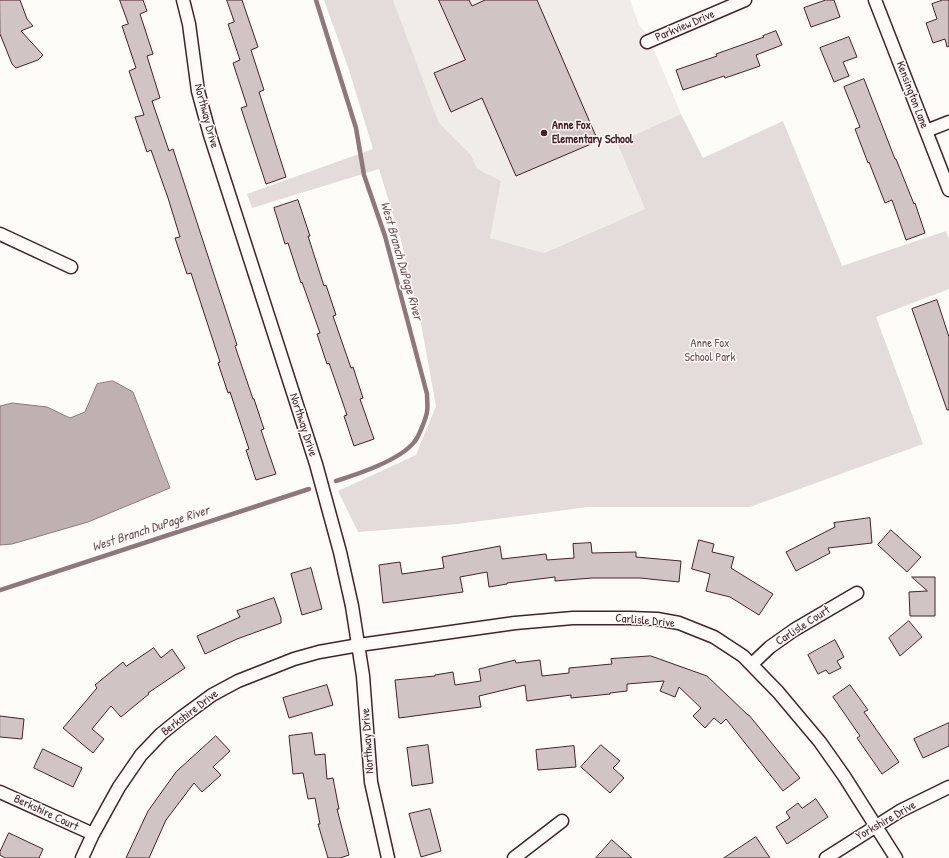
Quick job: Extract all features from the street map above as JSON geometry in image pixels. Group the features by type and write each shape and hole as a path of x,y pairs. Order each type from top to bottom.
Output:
{"street":[{"name":"Northway Drive","path":"183,0 191,38 198,91 204,117 322,485 340,552 358,645 365,695 372,782 388,858"},
{"name":"Parkview Drive","path":"647,42 745,0"},
{"name":"Kensington Lane","path":"875,0 949,190"},
{"path":"926,131 949,122"},
{"path":"0,234 71,266"},
{"name":"Carlisle Court","path":"752,664 770,647 794,630 857,593"},
{"name":"Carlisle Drive","path":"358,645 515,623 573,618 630,618 672,622 696,629 728,646 752,664 778,692 820,742 844,776 896,858"},
{"name":"Berkshire Drive","path":"82,858 93,834 119,787 141,755 161,734 212,695 238,681 294,659 319,652 358,645"},
{"name":"Yorkshire Drive","path":"826,858 900,811 949,787"},
{"name":"Berkshire Court","path":"0,792 93,834"},
{"path":"514,858 562,821"}],"shaded area":[{"name":"Anne Fox Elementary School","path":"393,0 630,0 639,25 646,33 681,114 617,144 645,209 543,253 490,238 501,181 477,168 471,155 439,123"},
{"path":"113,381 133,392 170,488 88,522 12,544 0,545 0,406 12,403 47,407 70,418 85,412 97,384"}],"green space":[{"name":"Anne Fox School Park","path":"324,0 393,0 439,123 471,155 477,168 501,181 490,238 544,253 645,209 617,143 681,114 703,158 783,121 842,266 946,231 949,239 949,289 876,317 923,444 750,507 588,507 458,524 358,532 338,491 416,455 436,406 422,329 402,244 379,169 252,208 247,194 373,149 349,70"}],"building":[{"path":"0,0 20,0 27,19 33,26 21,31 43,55 38,60 16,68 12,64 0,34"},
{"path":"120,0 143,0 147,11 140,14 153,54 147,56 160,98 152,101 169,151 173,149 237,345 235,346 264,429 261,430 276,474 256,480 246,450 249,449 230,392 228,393 218,363 220,362 191,273 187,274 175,238 180,237 168,198 151,150 147,152 135,117 144,115 129,71 136,68 122,26 128,24"},
{"path":"227,0 242,0 258,47 251,50 264,90 259,92 286,177 266,184 241,108 247,106 233,63 240,60 228,24 234,22"},
{"name":"Anne Fox Elementary School","path":"439,0 469,0 472,6 485,0 537,0 598,141 516,176 482,98 451,112 434,73 465,60"},
{"path":"826,0 834,0 840,17 811,27 804,8"},
{"path":"943,0 949,0 949,46 947,47 945,39 933,43 926,23 937,19 932,4"},
{"path":"776,31 782,45 756,55 760,66 683,90 676,70 717,56 716,54 764,37 763,36"},
{"path":"849,37 857,57 843,62 849,76 834,82 820,48"},
{"path":"864,79 895,159 914,204 915,203 925,233 906,240 892,200 885,203 869,162 868,163 855,129 860,127 844,87"},
{"path":"298,200 324,286 326,285 336,315 333,316 351,368 353,367 363,398 360,399 374,439 354,446 344,416 347,415 317,334 320,333 288,243 285,244 274,208"},
{"path":"937,300 949,337 949,410 947,410 912,309"},
{"path":"870,518 872,543 828,548 830,553 796,571 786,552 835,527 834,523"},
{"path":"891,530 921,557 907,572 878,545"},
{"path":"699,540 714,544 712,552 734,557 731,568 773,594 759,615 730,597 706,591 710,574 692,569"},
{"path":"591,543 592,553 636,552 636,557 681,561 679,582 640,578 592,578 555,581 555,577 507,583 489,587 487,572 460,577 463,592 383,603 379,565 400,562 402,574 444,568 442,557 500,546 502,559 546,554 547,560 574,558 573,544"},
{"path":"311,568 322,609 302,615 291,574"},
{"path":"912,577 935,577 935,616 910,616 909,592 927,591"},
{"path":"274,598 281,618 281,623 237,639 205,654 197,636 240,617 237,611"},
{"path":"909,621 922,637 900,656 889,638"},
{"path":"835,640 844,657 837,661 841,668 829,674 826,670 818,674 808,655"},
{"path":"154,648 161,658 172,649 185,668 148,693 149,694 121,717 111,706 92,729 104,739 93,753 63,728 97,688 95,685 123,662 126,666"},
{"path":"651,656 707,676 749,715 800,778 783,791 726,719 721,724 714,718 705,728 693,716 701,708 679,687 675,697 660,691 664,681 627,684 627,691 610,694 571,698 571,695 527,701 525,685 479,696 481,707 399,718 395,680 435,676 453,672 455,685 481,681 479,669 515,660 516,663 540,660 542,676 569,673 569,668 612,664 611,659"},
{"path":"327,685 333,705 289,718 283,698"},
{"path":"850,685 868,710 864,712 899,762 882,774 857,738 860,736 833,697"},
{"path":"0,716 24,719 22,739 0,737"},
{"path":"949,723 949,746 923,758 914,739"},
{"path":"312,733 315,755 325,754 327,779 333,778 339,809 337,809 349,855 340,858 328,858 318,824 320,824 315,798 308,799 303,773 293,774 289,736"},
{"path":"216,736 230,751 213,767 221,775 202,792 194,783 166,820 149,858 126,858 148,811 176,772"},
{"path":"428,745 433,783 412,786 407,748"},
{"path":"601,745 620,761 613,768 624,778 610,793 581,767"},
{"path":"574,746 576,767 538,770 536,750"},
{"path":"43,749 82,768 73,787 34,768"},
{"path":"816,799 828,817 787,844 776,827 790,818 786,812 798,803 802,808"},
{"path":"430,809 441,851 421,857 409,814"},
{"path":"9,833 43,849 39,858 5,858 0,855"},
{"path":"756,837 770,858 724,858"},
{"path":"612,840 632,858 596,858"}],"waterway":[{"name":"West Branch DuPage River","path":"316,0 356,128 364,175 385,236 427,394 427,412 422,427 417,439 408,448 378,466 336,481"},
{"name":"West Branch DuPage River","path":"0,590 309,489"}],"place":[{"name":"Anne Fox Elementary School","path":"544,133"}]}
